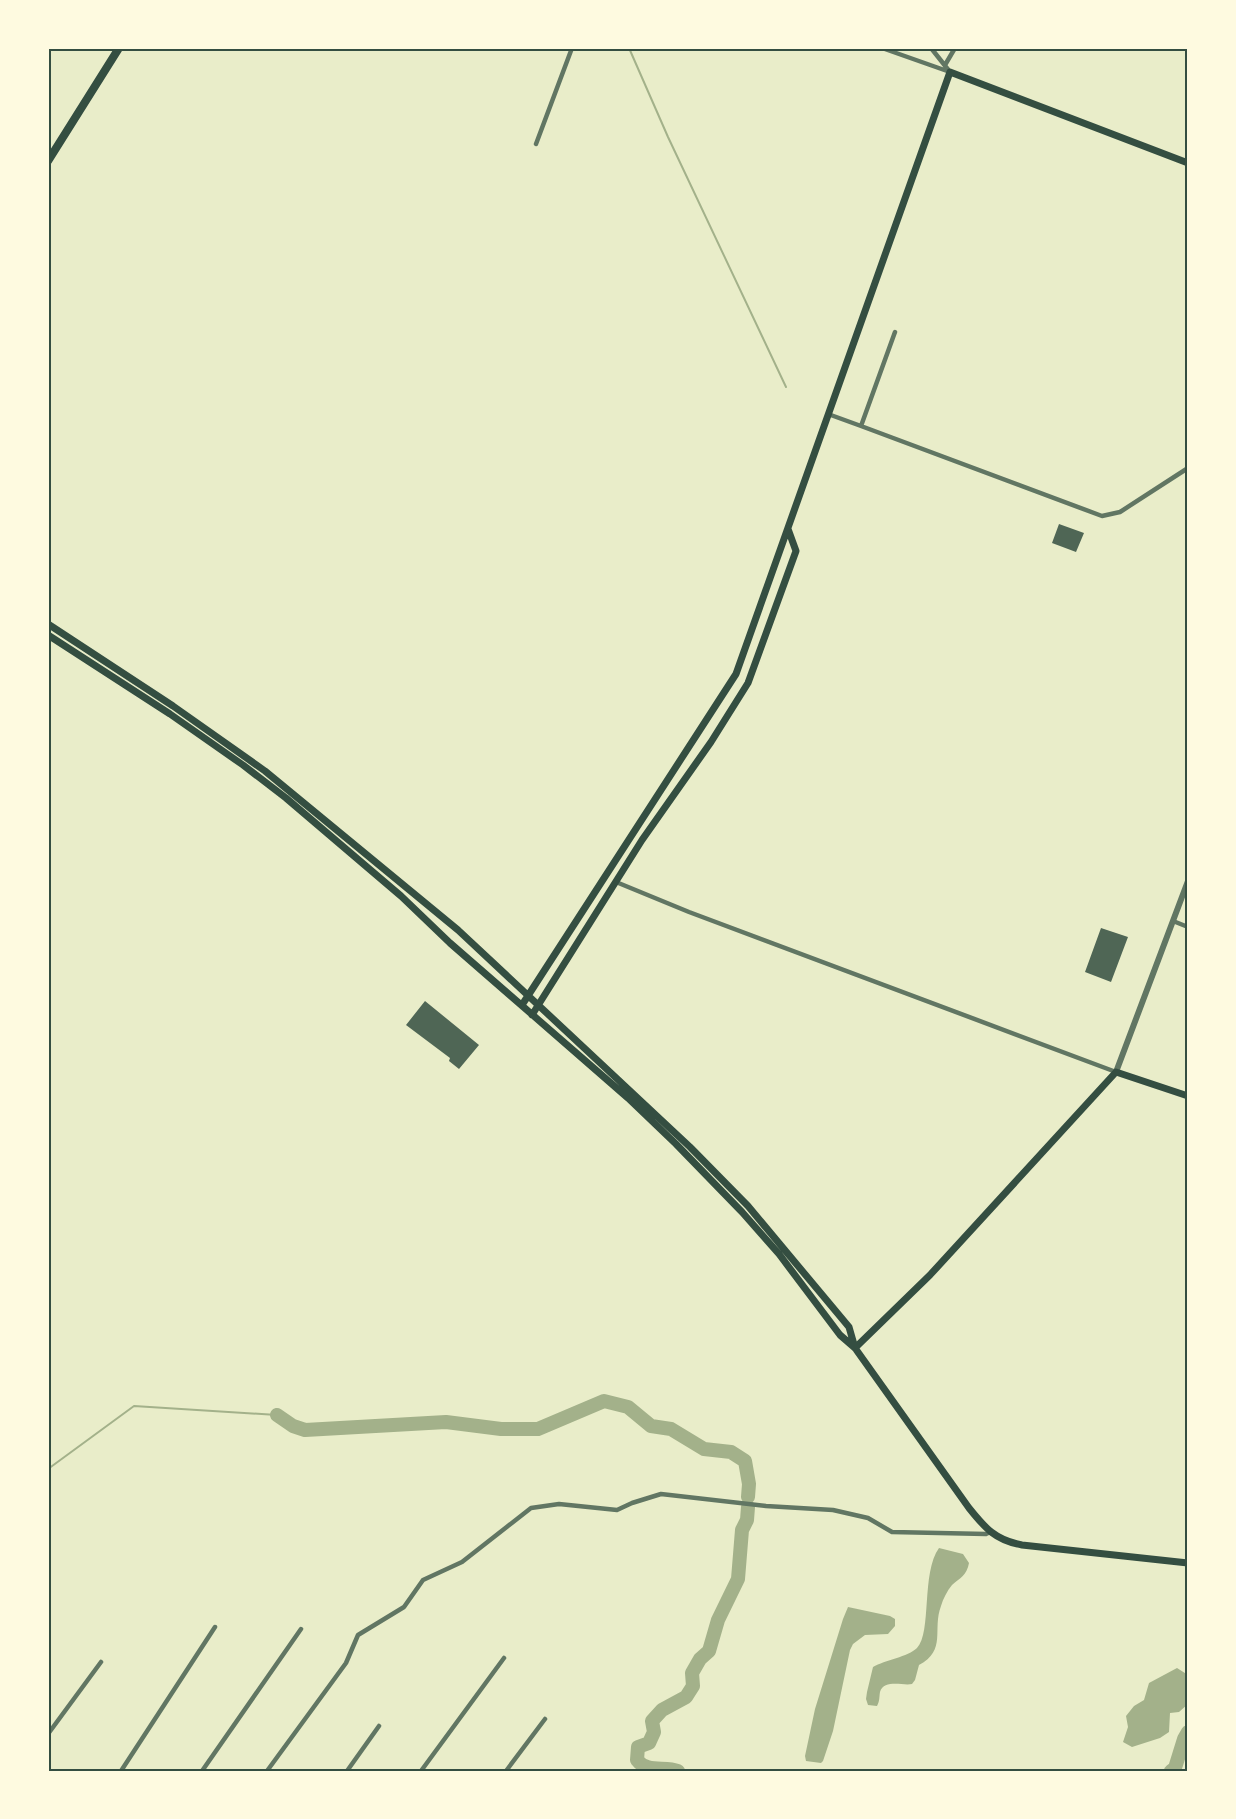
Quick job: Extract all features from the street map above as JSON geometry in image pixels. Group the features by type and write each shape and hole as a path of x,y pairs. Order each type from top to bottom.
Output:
{"main road":[{"path":"48,161 119,48"},
{"path":"522,1005 736,674 880,267 947,69 1188,163"},
{"path":"532,1014 642,840 748,683 796,551 788,529"},
{"path":"782,546 796,551"},
{"path":"48,624 164,700 265,771 458,930 654,1111 748,1206 849,1327 855,1348"},
{"path":"48,635 170,714 286,798 401,896 450,943 628,1098 689,1157 771,1246 840,1335 855,1348 969,1508 990,1532 1022,1545 1188,1563"},
{"path":"632,833 642,840"},
{"path":"855,1348 930,1275 1116,1072 1188,1096"}],"street":[{"path":"536,144 572,48"},
{"path":"882,48 947,69"},
{"path":"932,48 947,69"},
{"path":"947,69 955,48"},
{"path":"861,426 895,332"},
{"path":"828,414 1102,516 1120,512 1188,468"},
{"path":"616,882 689,912 1116,1072 1188,880"},
{"path":"1173,921 1188,927"},
{"path":"267,1771 346,1663 358,1635 404,1607 423,1580 462,1562 531,1508 559,1504 617,1510 662,1494 766,1506 832,1510 868,1518 892,1533 986,1534 990,1532"},
{"path":"121,1771 215,1627"},
{"path":"202,1771 300,1629"},
{"path":"421,1771 504,1658"},
{"path":"48,1734 101,1662"},
{"path":"506,1771 544,1719"},
{"path":"347,1771 379,1726"}],"shaded area":[{"path":"939,1548 963,1554 969,1563 965,1573 952,1585 943,1601 933,1653 919,1665 912,1684 885,1686 880,1692 877,1706 868,1705 866,1699 873,1667 913,1651 922,1640 930,1572"},
{"path":"848,1607 890,1616 895,1619 895,1626 888,1634 865,1635 853,1644 833,1731 823,1761 821,1763 806,1761 805,1756 815,1709"},
{"path":"1177,1668 1188,1675 1188,1704 1179,1712 1170,1713 1169,1732 1160,1738 1132,1747 1123,1742 1128,1727 1126,1716 1134,1706 1144,1700 1149,1683"}],"building":[{"path":"1059,524 1084,533 1076,552 1052,543"},
{"path":"1101,928 1128,937 1111,982 1085,972"},
{"path":"425,1001 479,1045 459,1069 449,1061 450,1058 406,1025"}],"waterway":[{"path":"629,48 668,137 786,387"},
{"path":"277,1415 293,1426 305,1430 446,1422 501,1429 538,1429 604,1401 628,1407 651,1426 671,1429 704,1449 731,1452 745,1461 749,1484 748,1497"},
{"path":"48,1469 134,1406 277,1415"},
{"path":"678,1771 651,1768 641,1764 637,1760 638,1747 649,1743 654,1732 652,1721 662,1710 686,1697 693,1686 692,1673 700,1659 709,1651 718,1620 738,1579 742,1530 747,1520 748,1507"},
{"path":"1171,1771 1175,1768 1188,1732"}]}
